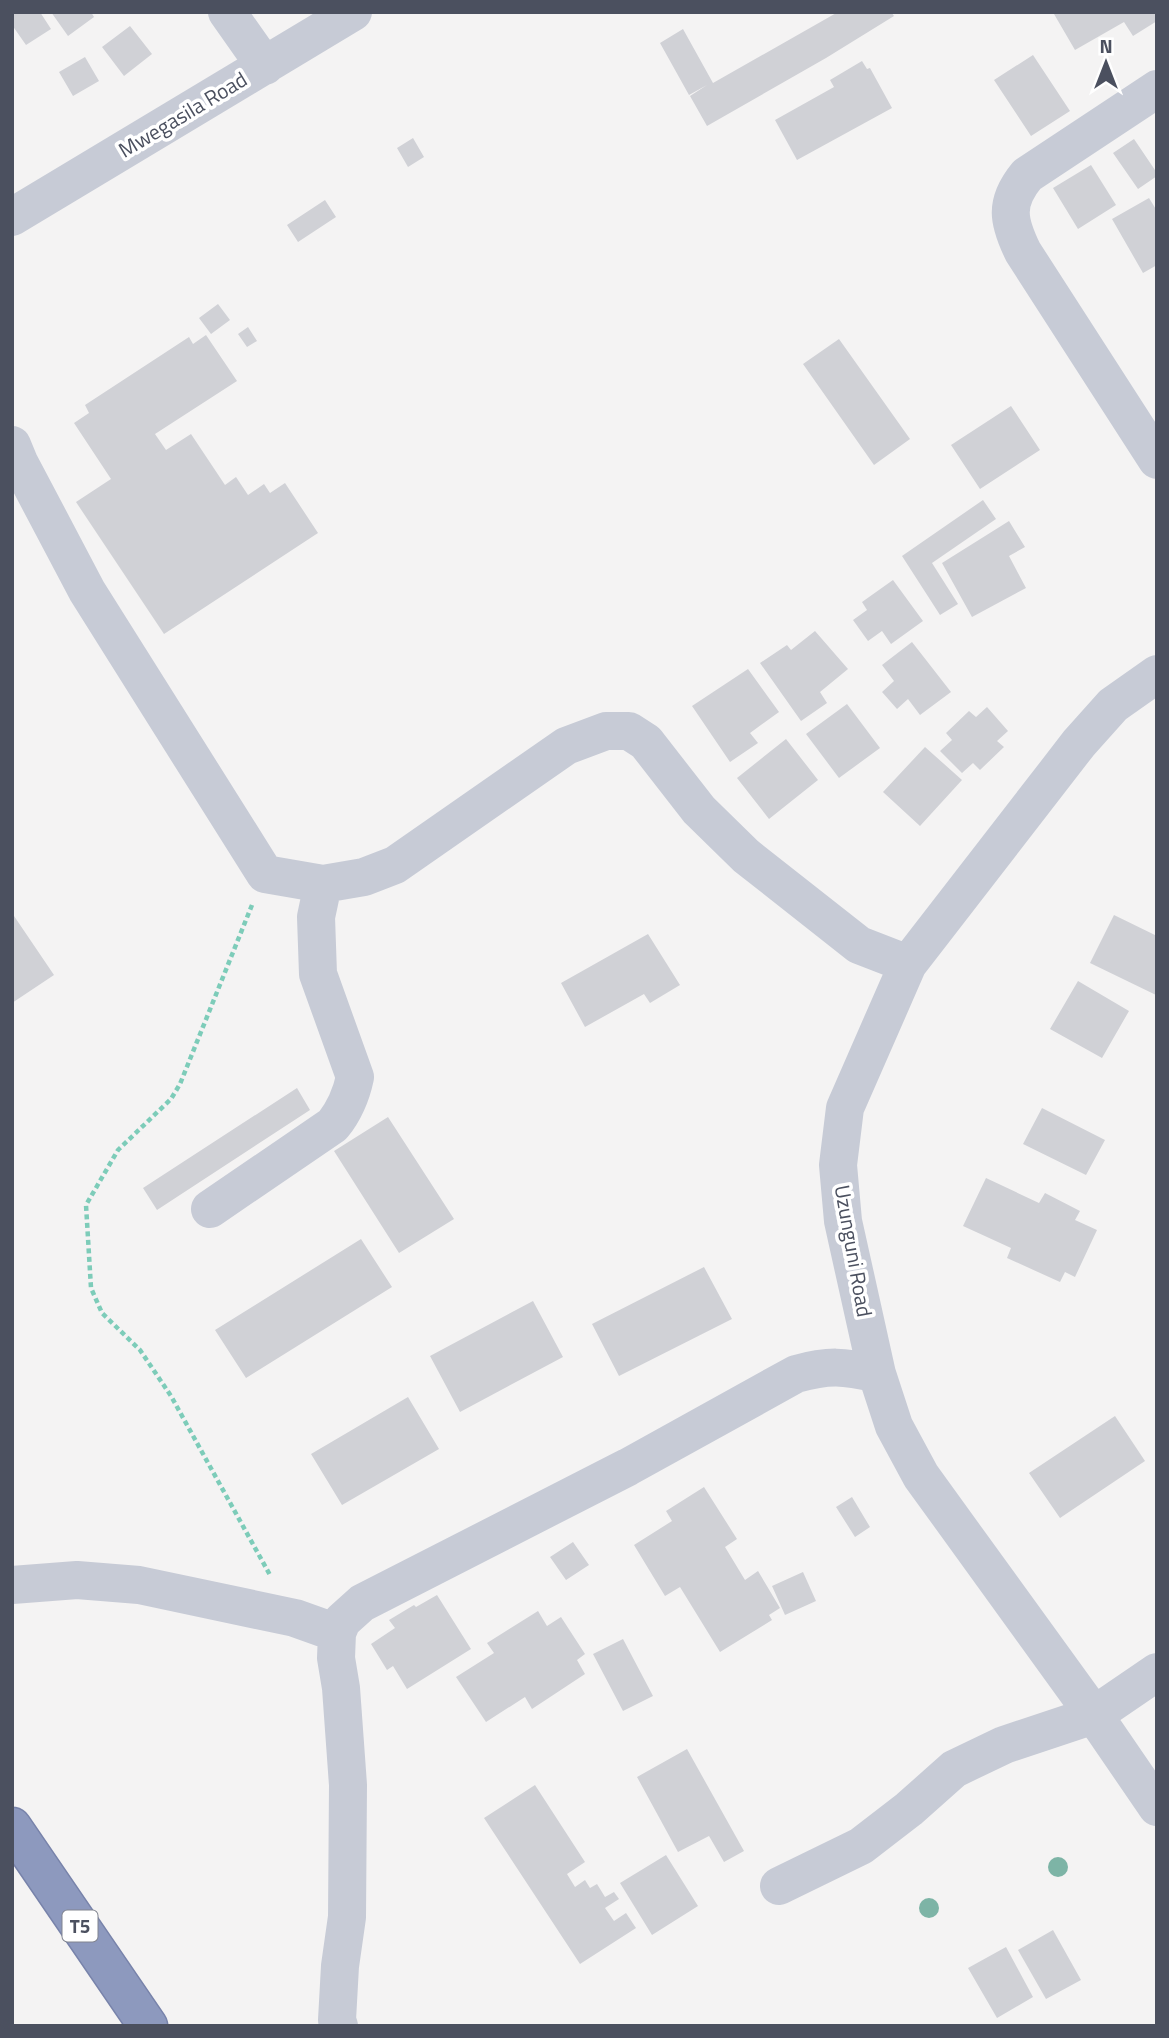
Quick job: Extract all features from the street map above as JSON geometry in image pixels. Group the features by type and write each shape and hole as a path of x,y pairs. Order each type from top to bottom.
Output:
{"highway":[{"name":"T5","path":"12,1827 148,2026"}],"street":[{"path":"227,12 265,66"},
{"name":"Mwegasila Road","path":"12,217 353,12"},
{"path":"1157,89 1027,175 1014,191 1010,212 1012,230 1023,252 1157,460"},
{"path":"12,445 87,591 265,874 323,884 364,877 395,865 565,746 606,731 629,731 646,742 699,810 746,856 859,945 908,964"},
{"name":"Uzunguni Road","path":"1156,673 1114,705 1079,743 908,964 845,1108 838,1166 843,1221 877,1374 894,1426 921,1476 1094,1715 1157,1807"},
{"path":"210,1209 333,1125 344,1111 352,1091 355,1077 317,974 316,917 323,884"},
{"path":"339,2026 340,1966 347,1916 348,1785 341,1688 336,1658 337,1633 342,1621 362,1603 628,1467 796,1374 817,1368 843,1366 877,1374"},
{"path":"12,1585 77,1580 139,1585 295,1618 337,1633"},
{"path":"779,1886 861,1846 909,1809 954,1769 1004,1745 1094,1715 1157,1672"}],"path":[{"path":"265,874 184,1076 171,1098 118,1150 86,1205 86,1225 91,1288 102,1312 140,1350 171,1395 295,1618"}],"building":[{"path":"14,12 40,12 51,29 26,45 12,25"},
{"path":"51,12 91,12 94,17 68,36"},
{"path":"838,12 891,12 894,16 707,126 690,96 707,85 689,95 660,43 683,29 713,83"},
{"path":"1157,12 1157,21 1133,36 1124,22 1075,50 1054,14"},
{"path":"130,26 152,54 124,76 102,47"},
{"path":"1033,55 1070,111 1031,136 994,80"},
{"path":"85,57 99,81 73,96 59,72"},
{"path":"862,61 867,69 870,68 892,108 797,160 775,120 834,87 830,80"},
{"path":"413,138 424,157 408,167 397,148"},
{"path":"1134,139 1157,173 1157,176 1138,189 1113,153"},
{"path":"1091,165 1116,205 1078,229 1053,188"},
{"path":"1149,198 1157,211 1157,265 1143,273 1112,219"},
{"path":"325,200 336,217 298,242 287,225"},
{"path":"218,304 230,320 211,334 199,318"},
{"path":"248,327 257,341 247,347 238,334"},
{"path":"206,335 237,381 155,434 166,450 191,434 225,485 236,477 248,495 264,484 270,493 285,483 318,533 164,634 76,502 111,479 74,423 89,413 85,405 189,337 193,344"},
{"path":"839,339 910,439 874,465 803,364"},
{"path":"1011,406 1040,450 980,489 951,445"},
{"path":"983,500 996,519 932,563 958,604 940,615 902,556"},
{"path":"1009,521 1025,547 1009,556 1026,588 972,617 942,563"},
{"path":"893,580 923,621 891,644 882,631 868,641 853,620 867,610 862,602"},
{"path":"815,631 848,669 820,692 827,703 801,721 760,663 787,645 791,650"},
{"path":"912,642 951,692 920,715 908,699 897,709 882,692 894,681 882,665"},
{"path":"748,669 779,712 750,733 758,743 730,762 692,706"},
{"path":"847,704 880,748 839,778 806,734"},
{"path":"987,707 1008,731 997,741 1004,747 980,770 973,763 962,773 940,751 952,740 946,733 969,711 976,717"},
{"path":"786,739 818,780 769,819 737,778"},
{"path":"925,747 962,780 920,826 883,792"},
{"path":"12,913 54,975 12,1003"},
{"path":"1114,915 1157,936 1156,995 1090,963"},
{"path":"648,934 680,985 650,1003 644,994 585,1027 561,983"},
{"path":"1078,981 1129,1011 1102,1058 1050,1029"},
{"path":"297,1088 310,1110 157,1210 143,1188"},
{"path":"1042,1108 1105,1140 1086,1175 1023,1144"},
{"path":"388,1117 454,1219 399,1253 334,1151"},
{"path":"986,1178 1039,1203 1045,1193 1080,1211 1075,1220 1097,1230 1075,1277 1065,1272 1060,1282 1007,1258 1011,1248 963,1226"},
{"path":"361,1239 392,1287 246,1378 215,1330"},
{"path":"704,1267 732,1319 619,1376 592,1324"},
{"path":"533,1301 563,1357 460,1412 430,1356"},
{"path":"408,1397 439,1449 342,1505 311,1454"},
{"path":"1115,1416 1145,1461 1060,1518 1029,1473"},
{"path":"704,1487 737,1539 725,1547 745,1580 758,1571 780,1608 769,1615 772,1620 720,1652 680,1587 665,1596 634,1545 672,1521 666,1511"},
{"path":"852,1497 870,1527 855,1537 836,1507"},
{"path":"573,1542 589,1565 566,1580 550,1557"},
{"path":"803,1572 816,1601 785,1615 772,1586"},
{"path":"437,1595 471,1649 407,1689 393,1666 387,1670 371,1644 395,1628 389,1620"},
{"path":"538,1611 547,1626 561,1617 585,1654 577,1660 585,1674 532,1709 525,1697 486,1722 456,1677 494,1653 487,1643"},
{"path":"623,1639 653,1696 623,1711 593,1654"},
{"path":"687,1749 744,1851 724,1862 709,1836 678,1852 637,1777"},
{"path":"535,1785 585,1862 567,1874 575,1887 585,1880 590,1888 597,1884 605,1897 614,1892 619,1899 605,1908 614,1921 626,1913 636,1928 580,1964 484,1818"},
{"path":"666,1855 698,1906 652,1935 620,1883"},
{"path":"1053,1930 1081,1980 1046,1999 1018,1950"},
{"path":"1006,1947 1033,1997 997,2018 968,1968"}]}
